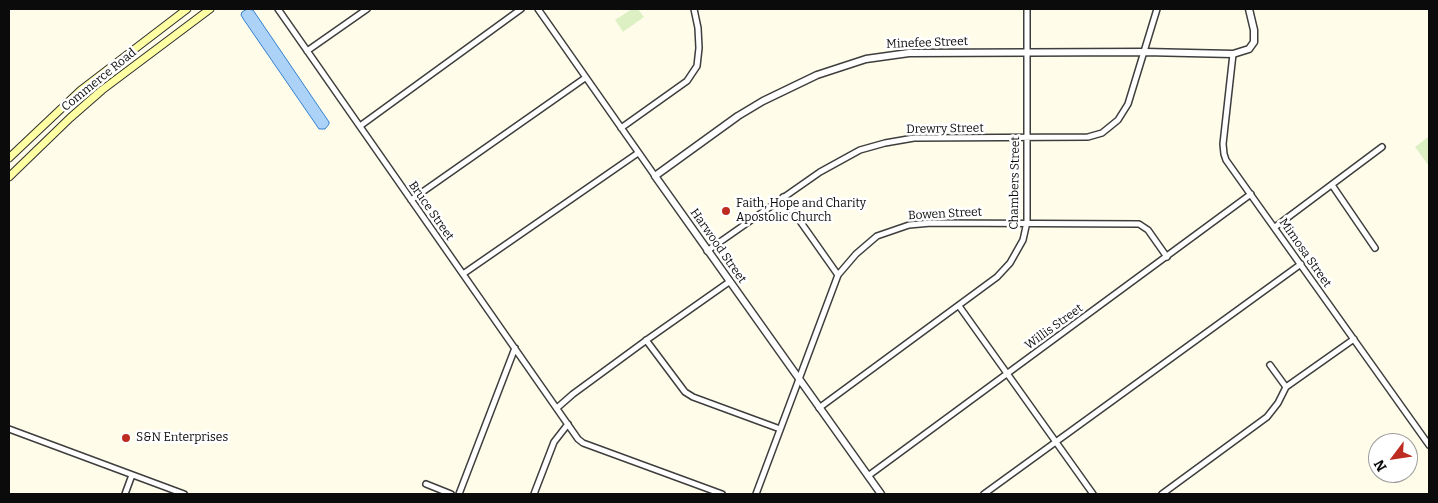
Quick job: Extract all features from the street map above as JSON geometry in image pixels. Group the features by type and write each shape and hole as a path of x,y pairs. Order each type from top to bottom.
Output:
{"main road":[{"name":"Commerce Road","path":"9,158 81,90 187,9"},
{"name":"Commerce Road","path":"9,177 70,118 106,87 210,9"}],"street":[{"name":"Bruce Street","path":"278,9 568,424 583,442 722,494"},
{"path":"307,51 368,9"},
{"path":"360,126 521,9"},
{"name":"Harwood Street","path":"538,9 707,251 881,494"},
{"path":"621,128 688,81 697,66 699,48 698,28 694,9"},
{"name":"Chambers Street","path":"819,408 959,306 1004,270 1023,240 1027,222 1027,9"},
{"path":"1145,52 1158,9"},
{"path":"1233,54 1249,49 1254,42 1254,30 1249,9"},
{"name":"Minefee Street","path":"655,176 750,108 829,70 866,59 898,54 1027,52 1233,54"},
{"name":"Drewry Street","path":"707,251 838,160 885,142 927,138 1094,136 1113,126 1123,114 1145,52"},
{"name":"Mimosa Street","path":"1233,54 1223,149 1226,160 1429,445"},
{"path":"411,200 586,78"},
{"path":"1275,227 1382,147"},
{"path":"464,274 638,153"},
{"path":"1332,185 1375,248"},
{"name":"Willis Street","path":"868,476 1251,194"},
{"path":"783,197 838,275"},
{"name":"Bowen Street","path":"756,494 838,275 849,261 870,241 900,227 931,222 1139,224 1148,230 1167,257"},
{"path":"984,494 1301,264"},
{"path":"557,408 646,340 729,282"},
{"path":"959,306 1093,494"},
{"path":"1162,494 1267,417 1278,403 1286,387 1354,339"},
{"path":"646,340 685,392 693,397 780,430"},
{"path":"459,494 515,348"},
{"path":"1270,365 1286,387"},
{"path":"534,494 554,442 568,424"},
{"path":"9,428 184,494"},
{"path":"125,494 132,475"},
{"path":"426,484 451,494"}],"green space":[{"path":"632,9 638,9 644,17 623,32 615,20"},
{"path":"1428,137 1429,139 1429,166 1415,147"}],"water":[{"path":"247,9 253,10 329,122 325,129 319,129 244,20 241,15"}],"place":[{"name":"Faith, Hope and Charity Apostolic Church","path":"726,211"},
{"name":"S&N Enterprises","path":"126,438"}]}
